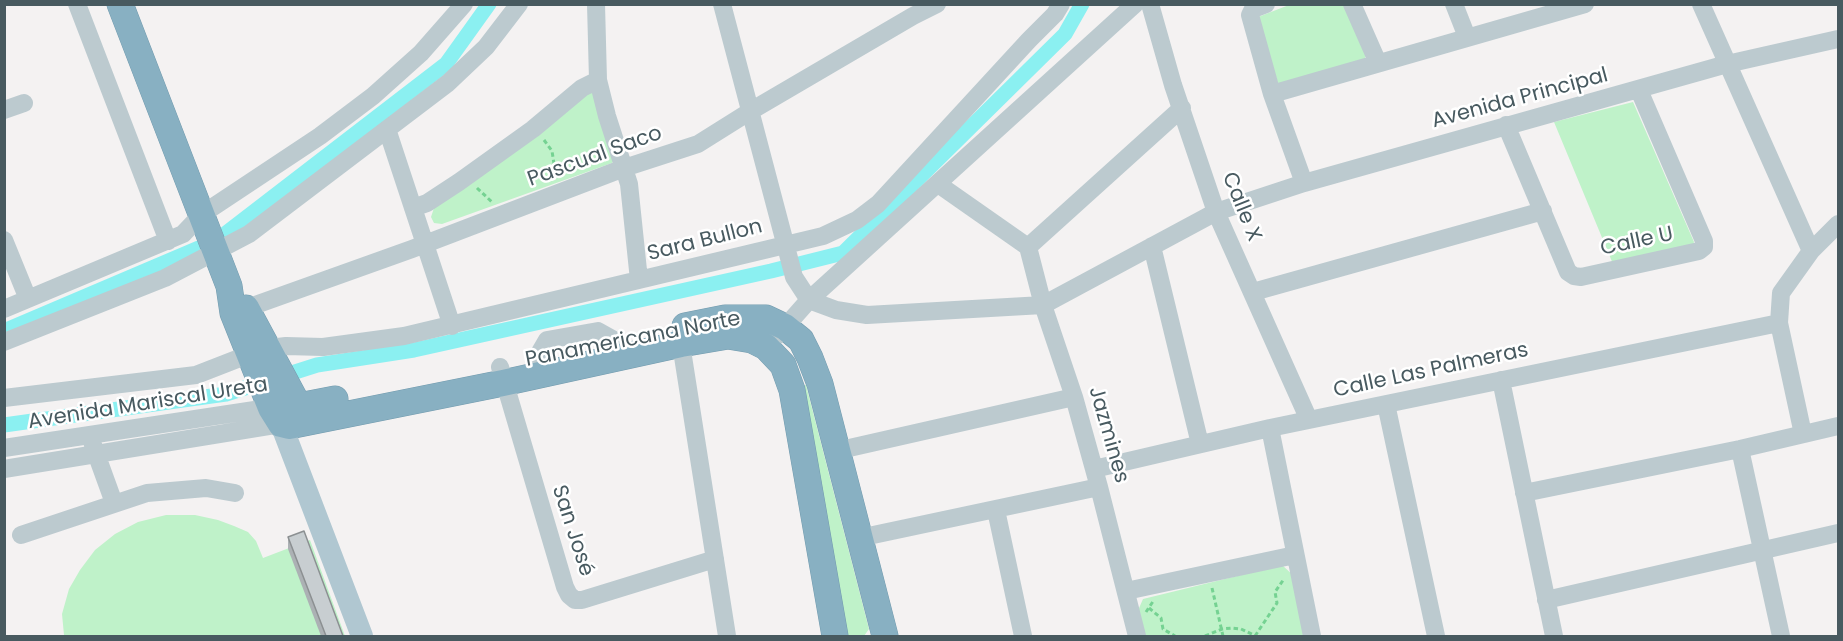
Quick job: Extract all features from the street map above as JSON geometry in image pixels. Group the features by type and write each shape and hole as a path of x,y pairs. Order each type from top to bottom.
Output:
{"highway":[{"path":"120,4 229,286 233,313 262,359"},
{"path":"229,286 247,308 262,359 282,406"},
{"name":"Panamericana Norte","path":"501,375 536,359 725,318 747,316 766,318 785,327 801,340 820,384 885,636"},
{"name":"Panamericana Norte","path":"282,406 289,426 501,375 728,336 752,340 766,347 783,365 792,390 835,636"}],"main road":[{"path":"282,406 362,636"}],"street":[{"path":"77,4 168,241"},
{"path":"4,342 165,278 209,235 320,136 373,96 421,53 464,4"},
{"path":"4,309 183,234 249,234 430,98 466,67 505,25 519,4"},
{"path":"596,4 598,80 629,184 639,280"},
{"path":"722,4 794,277 809,300 836,310 867,315 1043,305"},
{"name":"Pascual Saco","path":"247,308 624,168 698,144 911,10 937,4"},
{"name":"Sara Bullon","path":"4,398 196,375 262,359 286,346 323,347 404,336 639,280 786,249 823,236 857,220 878,204 1029,40 1055,15 1061,4"},
{"path":"766,347 809,300 1136,4"},
{"name":"Calle X","path":"1150,4 1216,212 1309,420"},
{"path":"1352,4 1378,63"},
{"path":"1454,4 1467,37"},
{"path":"1272,94 1585,4"},
{"path":"1701,4 1811,251"},
{"path":"1259,7 1250,15 1272,94 1304,183"},
{"name":"Avenida Principal","path":"1043,305 1216,212 1304,183 1506,125 1727,64 1839,39"},
{"path":"413,208 459,182 534,129 582,88 598,80"},
{"name":"Calle U","path":"1506,125 1568,272 1574,276 1581,277 1699,251 1704,247 1704,241 1639,90"},
{"path":"4,110 24,103"},
{"path":"938,184 1028,247 1182,108"},
{"path":"387,129 452,326"},
{"path":"1253,292 1543,211"},
{"path":"1803,434 1779,323 1781,293 1811,251 1839,224"},
{"path":"4,240 28,299"},
{"path":"1152,246 1200,444"},
{"name":"Jazmines","path":"1028,247 1043,305 1074,397 1126,591 1139,628"},
{"name":"Calle Las Palmeras","path":"1094,469 1270,428 1779,323"},
{"path":"681,344 727,636"},
{"name":"San José","path":"501,375 565,587 575,600 582,600 715,559"},
{"path":"1501,380 1554,636"},
{"path":"836,451 1074,397"},
{"path":"1386,404 1436,636"},
{"name":"Avenida Mariscal Ureta","path":"4,448 282,406"},
{"name":"Avenida Mariscal Ureta","path":"4,469 96,455 282,406"},
{"path":"1524,493 1740,449 1839,426"},
{"path":"1270,428 1312,636"},
{"path":"90,436 114,503"},
{"path":"1740,449 1781,636"},
{"path":"859,538 1099,487"},
{"path":"21,535 147,493 206,488 235,493"},
{"path":"996,510 1023,636"},
{"path":"1546,600 1839,533"},
{"path":"1126,591 1295,555"}],"path":[{"path":"538,134 552,152 554,174 551,184 561,180"},
{"path":"473,183 496,205 485,208"},
{"path":"1276,572 1288,584"},
{"path":"1205,636 1222,629 1242,629 1255,636 1277,603 1275,592 1284,579"},
{"path":"1211,587 1223,636"},
{"path":"1139,628 1155,599"},
{"path":"1149,608 1161,618 1163,629 1175,636"}],"green space":[{"path":"1289,5 1345,5 1366,56 1363,61 1279,87 1258,17"},
{"path":"593,88 616,156 612,163 442,224 434,223 431,217 434,208"},
{"path":"1633,102 1694,242 1692,248 1613,264 1554,122"},
{"path":"806,385 869,629 864,636 845,636 797,387"},
{"path":"166,515 195,515 218,520 248,532 256,541 263,558 310,540 345,636 61,636 64,635 62,614 69,589 95,550 115,534 138,522"},
{"path":"1282,565 1295,577 1306,636 1141,636 1136,615 1143,599"}],"building":[{"path":"304,531 343,636 326,636 288,537"}],"waterway":[{"path":"4,331 199,248 225,234 446,64 489,4"},
{"path":"4,425 226,394 317,365 414,350 843,253 1065,34 1082,4"}]}
